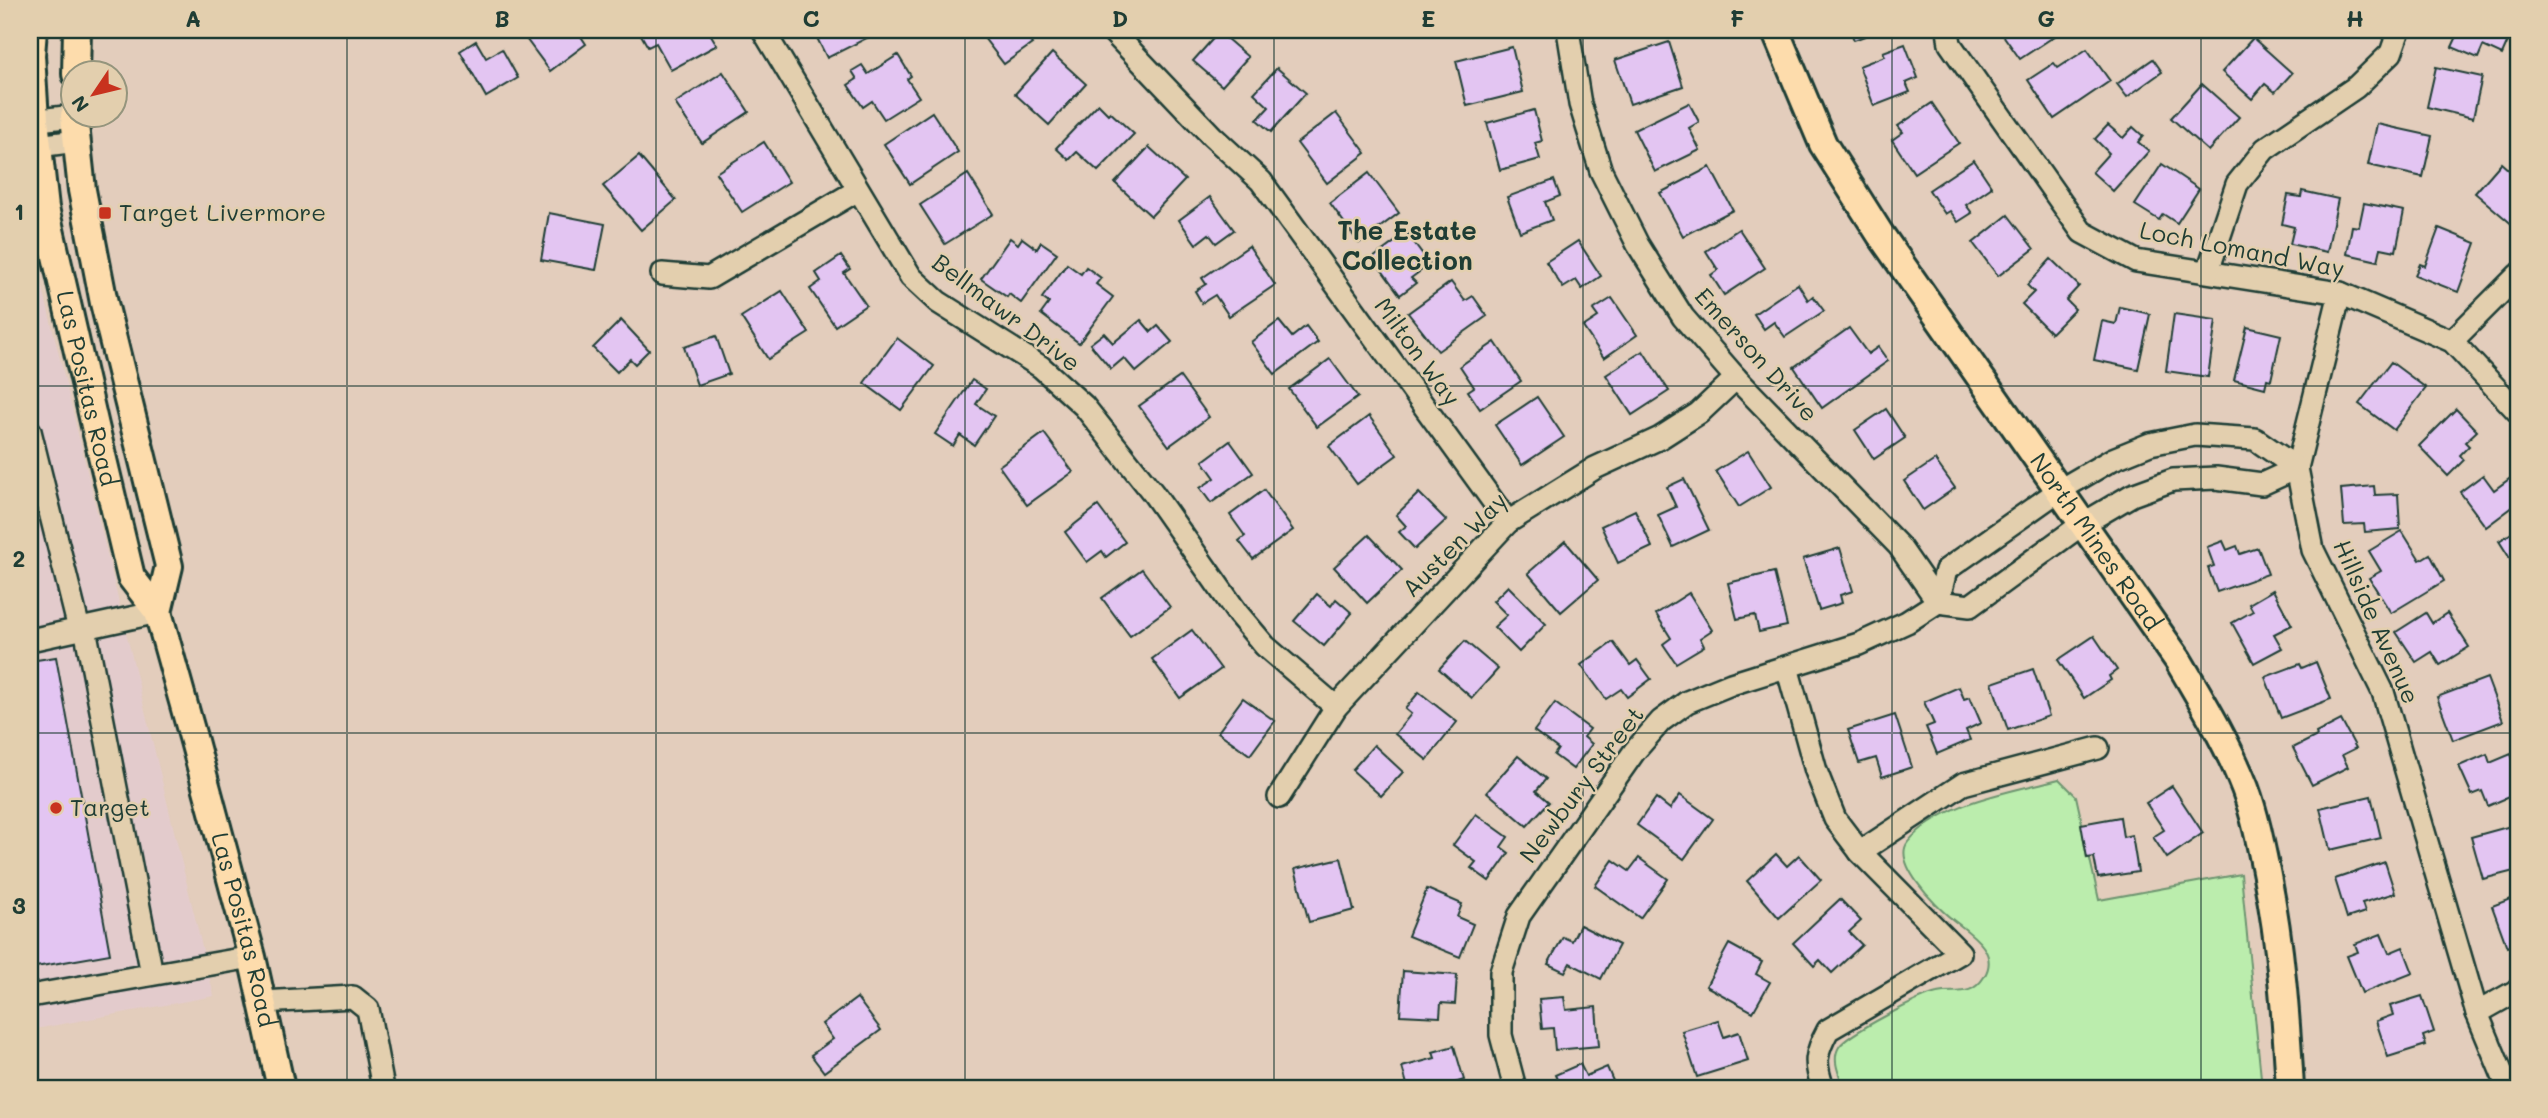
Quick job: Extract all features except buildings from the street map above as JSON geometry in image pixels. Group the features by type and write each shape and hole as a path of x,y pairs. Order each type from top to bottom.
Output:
{"main road":[{"name":"Las Positas Road","path":"33,30 33,134 45,208 131,578 158,612 252,957 281,1088"},
{"path":"76,60 77,30"},
{"name":"North Mines Road","path":"1778,33 1822,144 1887,245 2081,526 2178,660 2215,723 2245,789 2262,847 2274,912 2285,1004 2290,1088"},
{"name":"Las Positas Road","path":"76,130 82,191 104,303 169,566 158,612"}],"street":[{"name":"Bellmawr Drive","path":"763,30 911,277 938,302 1041,367 1084,406 1153,493 1238,614 1265,646 1336,707"},
{"name":"Milton Way","path":"1111,30 1212,136 1261,181 1508,522"},
{"name":"Emerson Drive","path":"1568,30 1580,104 1601,171 1639,245 1683,317 1736,379 1899,545 1938,601"},
{"name":"Loch Lomand Way","path":"1948,30 1950,44 2082,232 2136,261 2340,293 2452,341 2518,412"},
{"path":"2208,271 2237,184 2244,175 2265,149 2356,87 2391,53 2399,30"},
{"path":"33,134 62,130"},
{"path":"662,274 709,278 858,190"},
{"path":"2452,341 2518,275"},
{"name":"Hillside Avenue","path":"2340,293 2297,468 2313,550 2383,692 2477,1013 2508,1088"},
{"name":"Austen Way","path":"1279,797 1336,707 1508,522 1595,468 1660,438 1699,413 1736,379"},
{"path":"30,431 82,629 152,974"},
{"path":"2195,435 2255,439 2297,468 2262,484 2216,478 2173,480 2132,495 2081,526 1970,606 1938,601 1946,570 2058,491 2113,459 2150,444 2195,435"},
{"name":"Newbury Street","path":"1515,1088 1502,1035 1501,972 1519,916 1634,751 1661,721 1688,702 1731,684 1859,644 1908,622 1938,601"},
{"path":"30,640 158,612"},
{"path":"1787,667 1816,772 1835,819 1860,852 1960,953 1828,1030 1817,1049 1816,1069 1823,1088"},
{"path":"1860,852 1963,784 2098,748"},
{"path":"30,996 252,957"},
{"path":"2477,1013 2518,990"},
{"path":"262,1002 353,997 368,1009 383,1088"}],"shaded area":[{"path":"30,235 214,996 30,1030"}],"green space":[{"path":"2059,779 2076,796 2099,900 2241,874 2262,1088 1844,1088 1836,1057 1839,1047 1845,1041 1885,1016 1916,1001 1937,993 1974,988 1988,968 1986,951 1980,943 1926,894 1910,872 1905,851 1908,842 1922,828 1957,808"}],"place":[{"name":"Target Livermore","path":"105,213"},
{"name":"Target","path":"56,808"}],"district":[{"name":"The Estate Collection","path":"1407,246"}]}
